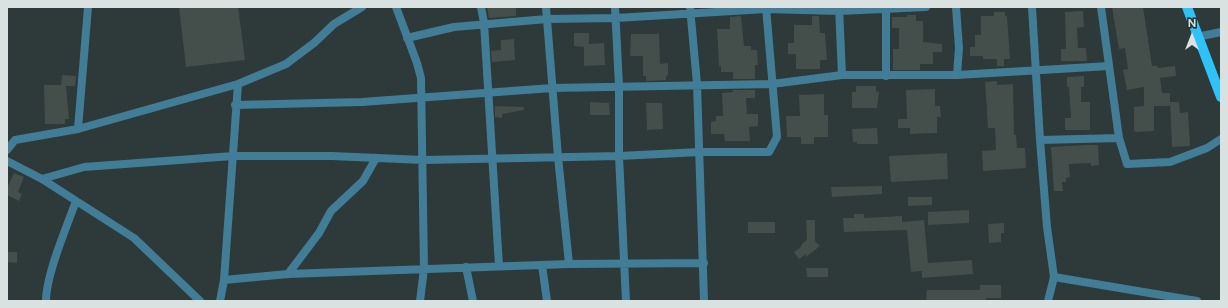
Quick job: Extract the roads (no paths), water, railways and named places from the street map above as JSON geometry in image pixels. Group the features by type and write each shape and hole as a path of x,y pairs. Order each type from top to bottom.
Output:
{"main road":[{"path":"1188,7 1197,36 1221,97"}],"street":[{"path":"78,129 88,7"},
{"path":"7,150 15,140 78,129 238,84 286,64 314,43 334,24 362,7"},
{"path":"396,7 417,63 423,98 424,269 420,301"},
{"path":"482,7 499,266"},
{"path":"546,7 558,157 569,264"},
{"path":"615,7 619,86 619,156 626,301"},
{"path":"408,38 454,27 484,23 547,19 616,18 690,10 926,7"},
{"path":"956,7 959,48 957,75"},
{"path":"1032,7 1047,226 1054,277 1048,301"},
{"path":"1101,7 1118,138 1127,164 1170,162 1206,148 1221,139"},
{"path":"42,179 84,167 233,156 332,156 423,160 619,156 700,152 769,152 777,137 766,8"},
{"path":"886,8 886,76"},
{"path":"839,9 842,75"},
{"path":"690,10 697,84 704,263 704,301"},
{"path":"1197,36 1221,32"},
{"path":"235,105 362,102 552,88 697,84 772,84 842,75 957,75 1109,66"},
{"path":"220,301 224,280 227,219 233,156 235,105 238,84"},
{"path":"1040,140 1118,138"},
{"path":"288,274 320,233 331,211 363,181 376,158"},
{"path":"7,161 42,179 134,238 200,301"},
{"path":"46,301 47,288 54,264 76,201"},
{"path":"224,280 288,274 466,267 624,263 704,263"},
{"path":"542,265 547,301"},
{"path":"466,267 473,301"},
{"path":"1054,277 1197,301"}]}
